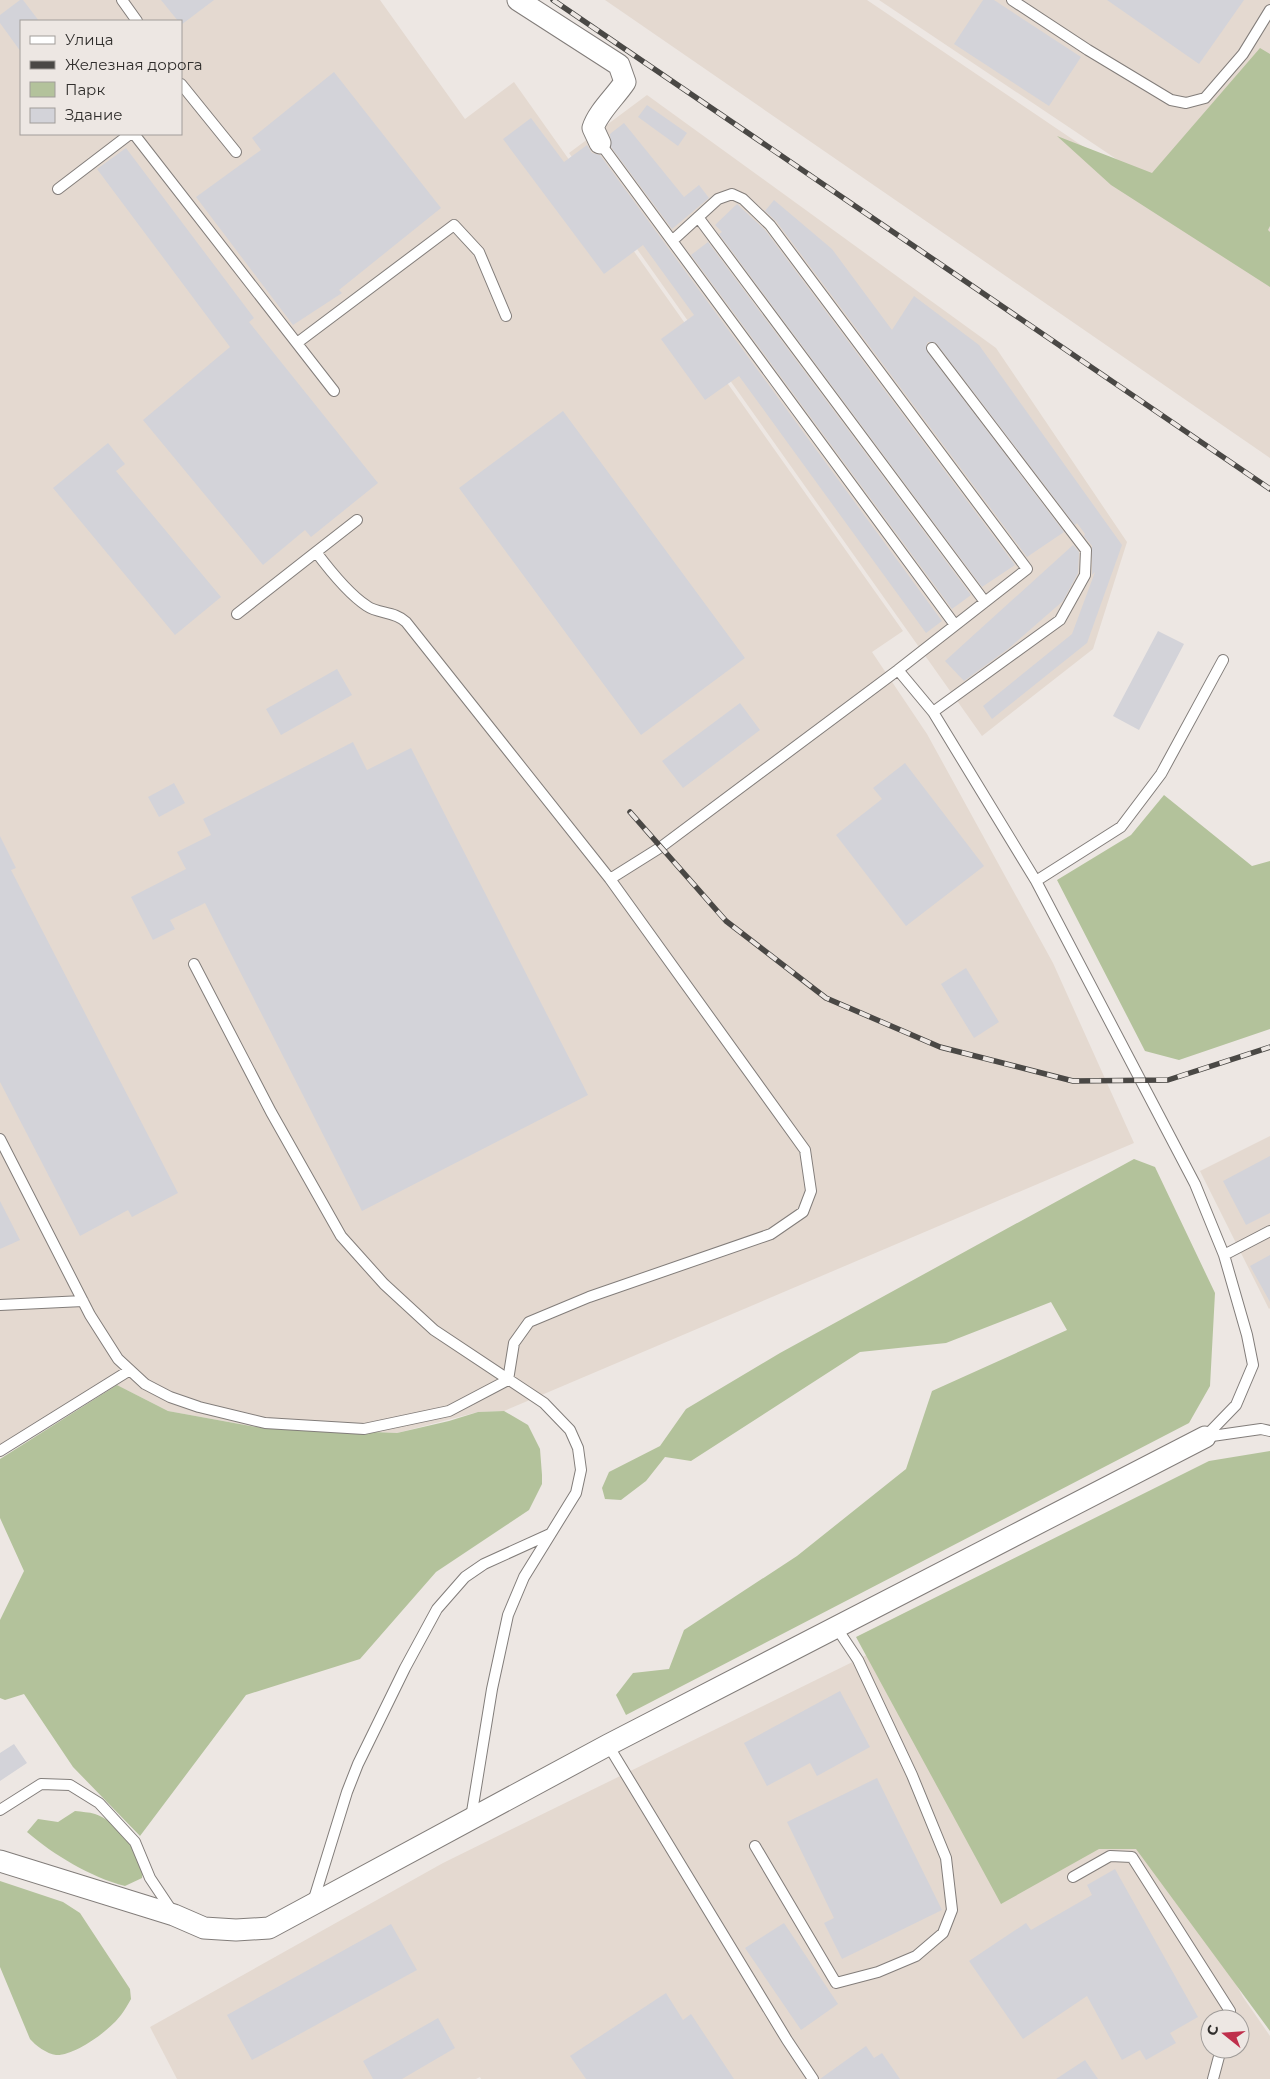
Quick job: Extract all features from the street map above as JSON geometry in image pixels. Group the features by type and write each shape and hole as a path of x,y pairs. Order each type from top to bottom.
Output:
{"street":[{"path":"518,0 619,65 625,82 607,108 597,118 593,128 600,143"},
{"path":"0,1861 174,1915 204,1928 236,1930 269,1928 608,1744 1205,1437"}],"lane":[{"path":"122,0 136,20"},
{"path":"1012,0 1088,50 1170,100 1186,103 1205,98 1243,54 1270,10"},
{"path":"183,90 236,152"},
{"path":"58,189 129,135"},
{"path":"135,135 334,391"},
{"path":"600,143 955,625"},
{"path":"610,879 660,847 898,670 1027,569 770,225 743,199 732,194 718,199 672,241"},
{"path":"698,217 985,602"},
{"path":"297,343 454,225 478,252 506,316"},
{"path":"932,348 1086,550 1085,575 1060,620 933,712"},
{"path":"237,614 357,520"},
{"path":"316,552 332,573 367,607 401,617 406,622 610,879 805,1150 811,1191 803,1212 771,1234 589,1297 529,1322 514,1343 508,1380"},
{"path":"1036,881 1120,827 1161,774 1223,660"},
{"path":"898,670 933,712 1036,881 1195,1184 1224,1255 1247,1335 1253,1365 1236,1405 1205,1437"},
{"path":"194,964 271,1112 341,1236 384,1284 434,1330 544,1403 570,1430 578,1448 581,1470 576,1493 524,1577 508,1615 492,1689 471,1818"},
{"path":"0,1140 83,1302 118,1359 145,1384 170,1397 199,1407 265,1423 364,1429 449,1411 508,1380"},
{"path":"1224,1255 1270,1231"},
{"path":"0,1304 83,1302"},
{"path":"0,1451 130,1370"},
{"path":"1205,1437 1261,1429 1270,1431"},
{"path":"313,1903 356,1768 405,1668 437,1609 465,1577 478,1568 551,1534"},
{"path":"755,1846 836,1984 878,1972 916,1956 943,1934 952,1910 946,1858 912,1776 862,1668 836,1627"},
{"path":"608,1744 787,2040 813,2079"},
{"path":"0,1810 41,1784 70,1785 99,1803 135,1842 150,1878 174,1915"},
{"path":"1073,1877 1110,1856 1132,1856 1229,2009"},
{"path":"1213,2079 1218,2059"}],"shaded area":[{"path":"0,0 380,0 465,119 514,82 903,631 872,652 927,734 1053,963 1134,1143 504,1411 478,1412 397,1433 256,1427 168,1411 117,1385 0,1453"},
{"path":"605,0 867,0 1270,273 1270,458"},
{"path":"879,0 1270,0 1270,262"},
{"path":"647,95 996,348 1127,542 1093,649 982,736 569,153"},
{"path":"1270,1136 1270,1308 1269,1309 1200,1171"},
{"path":"885,1646 1147,1822 1243,1997 1270,2036 1270,2079 481,2079 480,2077 476,2079 177,2079 150,2027 443,1863"}],"green space":[{"path":"1260,48 1270,54 1270,226 1268,230 1270,232 1270,287 1111,185 1057,136 1152,173"},
{"path":"1164,795 1252,866 1270,861 1270,1029 1179,1060 1145,1051 1057,880 1131,835"},
{"path":"1134,1159 1155,1167 1215,1293 1210,1386 1189,1423 626,1715 616,1695 633,1673 669,1669 684,1630 797,1556 906,1469 932,1391 1067,1330 1051,1302 946,1343 860,1352 691,1461 665,1457 646,1481 621,1500 605,1499 602,1488 609,1472 660,1446 686,1409 780,1353"},
{"path":"117,1385 168,1411 256,1427 397,1433 478,1412 504,1411 528,1425 540,1449 542,1475 542,1484 529,1510 436,1572 360,1659 246,1695 140,1836 73,1767 24,1694 5,1700 0,1698 0,1620 24,1571 0,1518 0,1459"},
{"path":"1270,1451 1270,2031 1136,1849 1099,1849 1001,1904 856,1637 1209,1461"},
{"path":"75,1811 95,1814 104,1818 121,1831 129,1840 140,1859 142,1878 125,1886 99,1877 61,1857 27,1832 38,1819 58,1822"},
{"path":"0,1881 63,1902 80,1913 130,1989 131,1999 116,2021 101,2035 82,2047 56,2055 42,2049 30,2039 0,1967"}],"building":[{"path":"20,0 23,0 38,20 20,20 20,51 0,23 0,15"},
{"path":"161,0 214,0 182,24 182,20 177,20"},
{"path":"983,0 994,0 1081,57 1049,106 954,44"},
{"path":"1107,0 1244,0 1199,64"},
{"path":"334,72 441,208 339,290 342,293 293,325 196,197 261,150 252,138"},
{"path":"647,105 687,133 678,146 638,117"},
{"path":"531,118 564,162 587,145 592,153 600,155 942,621 926,633 739,376 705,400 661,339 694,315 643,245 604,274 503,139"},
{"path":"624,123 684,197 699,185 709,198 672,229 611,147 610,134"},
{"path":"126,148 254,318 249,322 378,483 311,537 305,530 263,565 143,420 230,347 97,169"},
{"path":"774,200 832,249 892,330 914,296 979,345 1122,545 1087,643 992,719 983,706 1072,634 1095,572 1092,575 1092,546 1077,523 1075,525 937,344 928,342 926,346 927,352 1064,532 1027,557 776,221 765,211"},
{"path":"737,204 765,230 1015,565 982,587 719,234 722,232 715,225"},
{"path":"708,242 971,595 952,609 691,255"},
{"path":"563,411 745,658 641,735 459,488"},
{"path":"108,443 125,464 116,471 221,597 175,635 53,488"},
{"path":"1073,545 1079,552 1078,573 1063,601 1008,649 964,681 945,661"},
{"path":"1158,631 1184,644 1139,730 1113,716"},
{"path":"337,669 352,695 281,735 266,709"},
{"path":"740,703 760,730 683,788 662,761"},
{"path":"353,742 367,770 411,748 588,1095 362,1211 205,903 170,920 175,929 153,940 131,897 186,869 177,852 211,835 203,819"},
{"path":"905,763 984,866 906,926 836,835 882,799 873,788"},
{"path":"174,783 185,803 159,817 148,797"},
{"path":"0,836 16,868 11,870 178,1193 132,1217 128,1210 80,1236 0,1082"},
{"path":"966,968 999,1022 974,1038 941,984"},
{"path":"1270,1156 1270,1213 1246,1225 1223,1181"},
{"path":"0,1201 20,1240 0,1249"},
{"path":"1270,1255 1270,1302 1250,1266"},
{"path":"840,1691 870,1747 817,1776 810,1763 767,1786 744,1743"},
{"path":"14,1744 27,1763 0,1781 0,1753"},
{"path":"877,1778 942,1910 842,1959 824,1923 834,1918 787,1822"},
{"path":"1115,1869 1198,2017 1170,2033 1176,2043 1146,2060 1140,2050 1122,2060 1087,1996 1023,2039 969,1961 1026,1923 1031,1930 1092,1895 1087,1885"},
{"path":"784,1923 838,2004 801,2030 745,1948"},
{"path":"391,1924 417,1970 252,2060 227,2015"},
{"path":"666,1993 683,2020 691,2014 734,2079 586,2079 570,2056"},
{"path":"438,2018 455,2048 402,2079 373,2079 363,2061"},
{"path":"866,2046 874,2058 882,2053 900,2079 820,2079"},
{"path":"1085,2060 1098,2079 1056,2079"}],"railway":[{"path":"553,0 1270,489"},
{"path":"630,812 726,921 826,998 940,1047 1073,1081 1168,1080 1270,1047"}]}
